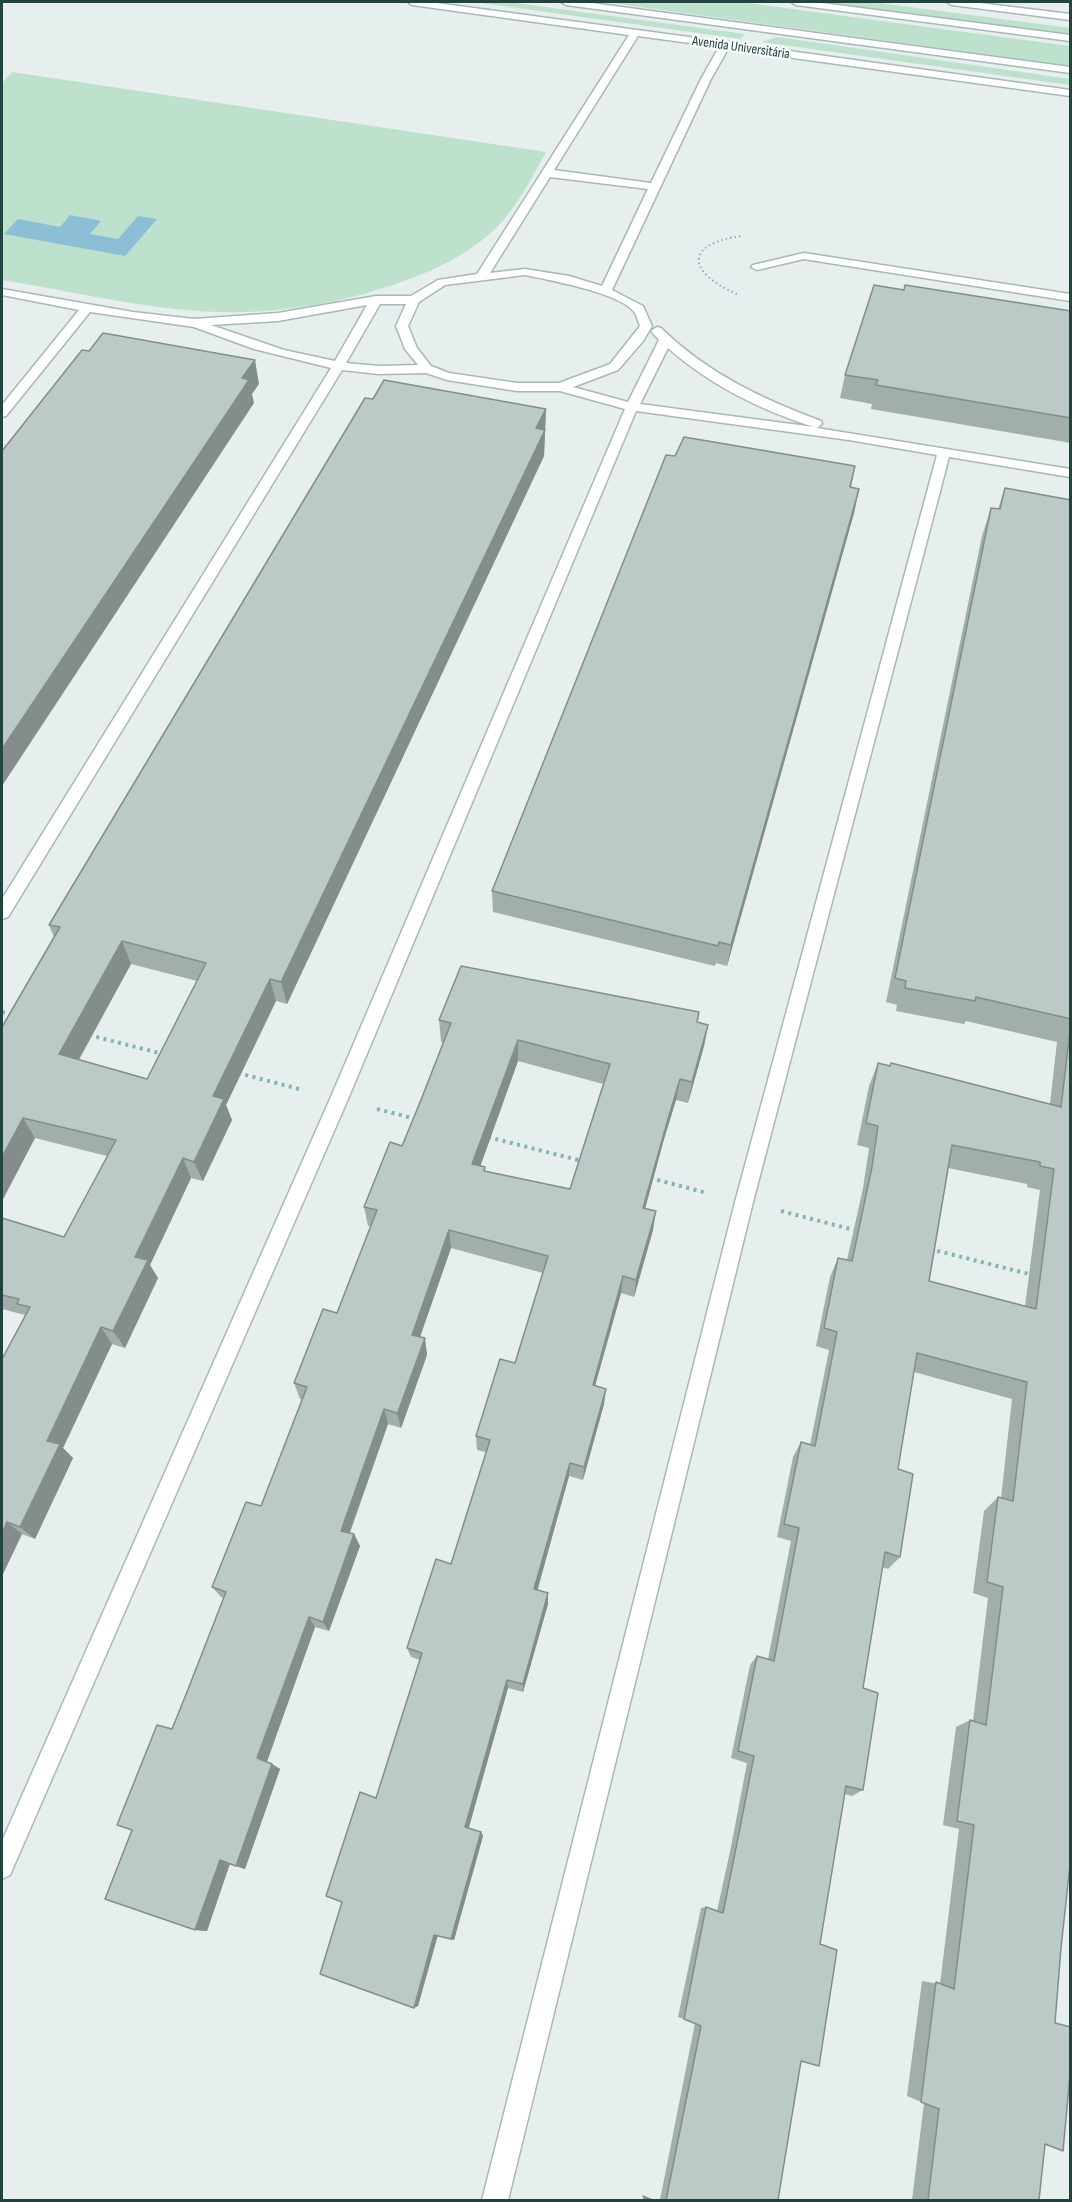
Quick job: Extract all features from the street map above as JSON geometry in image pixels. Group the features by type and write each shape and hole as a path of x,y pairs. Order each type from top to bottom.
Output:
{"street":[{"name":"Avenida Universitária","path":"412,2 1071,93"},
{"name":"Avenida Universitária","path":"566,2 1071,70"},
{"path":"796,2 1071,38"},
{"path":"952,2 1071,17"},
{"path":"606,291 706,79 725,46 777,31"},
{"path":"482,276 635,33"},
{"path":"548,173 655,187"},
{"path":"757,267 804,256 1071,298"},
{"path":"427,369 411,350 402,326 414,300 442,282 525,272 569,280 606,291 639,309 688,359 730,386 785,412 849,436"},
{"path":"2,292 194,323 244,342 339,365 364,369 427,369 485,384 561,387 632,406 849,436 1071,473"},
{"path":"194,323 278,317 375,300 414,300"},
{"path":"2,912 339,365 375,300"},
{"path":"2,413 87,307"},
{"path":"561,387 614,367 639,338 646,326 639,309"},
{"path":"2,1867 339,1099 632,406 666,339"},
{"path":"495,2200 744,1202 944,452"}],"path":[{"path":"2,1012 13,1015"},
{"path":"80,1032 170,1056"},
{"path":"226,1070 420,1120"},
{"path":"478,1134 593,1164"},
{"path":"640,1175 868,1233"},
{"path":"924,1248 1037,1276"}],"green space":[{"path":"474,2 508,2 745,34 741,39"},
{"path":"604,2 740,2 1070,46 1070,66"},
{"path":"822,2 872,2 1070,28 1070,35"},
{"path":"778,37 1070,79 1070,85 761,42"},
{"path":"12,72 546,152 517,202 496,228 475,246 414,277 357,296 288,309 218,312 137,304 2,280 2,83"}],"water":[{"path":"70,215 101,221 90,234 118,239 138,216 157,219 125,256 4,234 18,219 60,227"}],"building":[{"path":"874,285 904,290 905,285 1071,311 1071,418 876,385 878,380 845,375"},
{"path":"103,333 255,360 242,378 249,380 2,749 2,451 82,350 89,351"},
{"path":"384,380 546,409 536,428 545,430 281,982 270,979 213,1096 224,1099 194,1162 183,1158 135,1257 148,1260 113,1331 101,1327 47,1441 60,1444 20,1527 7,1522 2,1533 2,1359 30,1307 17,1304 19,1299 2,1295 2,1218 64,1237 116,1140 23,1118 2,1157 2,1027 60,927 49,925 365,398 373,399","holes":["122,941 206,963 147,1079 59,1054"]},
{"path":"684,437 855,466 850,487 859,489 731,945 719,942 718,946 492,891 666,455 675,456"},
{"path":"1005,488 1071,500 1071,1019 976,997 975,1001 905,988 906,981 895,978 991,508 1000,509"},
{"path":"461,966 699,1012 697,1022 708,1025 692,1082 680,1079 668,1119 643,1208 656,1211 636,1280 623,1276 593,1385 606,1389 584,1467 570,1463 534,1589 548,1593 523,1684 507,1680 465,1827 481,1832 451,1939 434,1935 414,2008 320,1974 342,1902 326,1896 360,1792 376,1798 422,1653 407,1648 436,1559 451,1564 490,1440 476,1436 500,1359 515,1363 548,1256 449,1230 412,1335 425,1338 398,1412 384,1409 341,1531 354,1534 323,1622 309,1617 257,1758 272,1764 236,1866 220,1860 195,1930 105,1899 132,1830 117,1825 157,1725 172,1729 187,1692 226,1592 212,1587 246,1502 261,1506 307,1387 294,1383 323,1309 337,1313 377,1210 364,1207 390,1142 402,1146 451,1023 439,1020","holes":["518,1040 610,1064 570,1189 484,1171 485,1167 472,1164"]},
{"path":"1071,1023 1071,1856 1055,2023 1071,2027 1071,2064 1063,2151 1045,2144 1039,2200 928,2200 939,2109 921,2102 936,1982 954,1989 974,1825 957,1821 970,1720 986,1725 1003,1587 987,1582 998,1497 1013,1501 1027,1382 917,1353 898,1469 913,1474 900,1557 885,1552 863,1688 878,1693 863,1790 846,1786 820,1944 837,1950 819,2066 801,2061 778,2200 666,2200 701,2026 684,2019 706,1907 723,1913 754,1756 738,1751 757,1656 774,1661 799,1528 784,1524 801,1442 815,1446 837,1332 824,1328 838,1258 852,1261 872,1167 878,1126 866,1123 878,1063 890,1066 891,1063 1061,1107","holes":["952,1145 1040,1162 1040,1166 1054,1169 1036,1309 929,1281"]}]}
